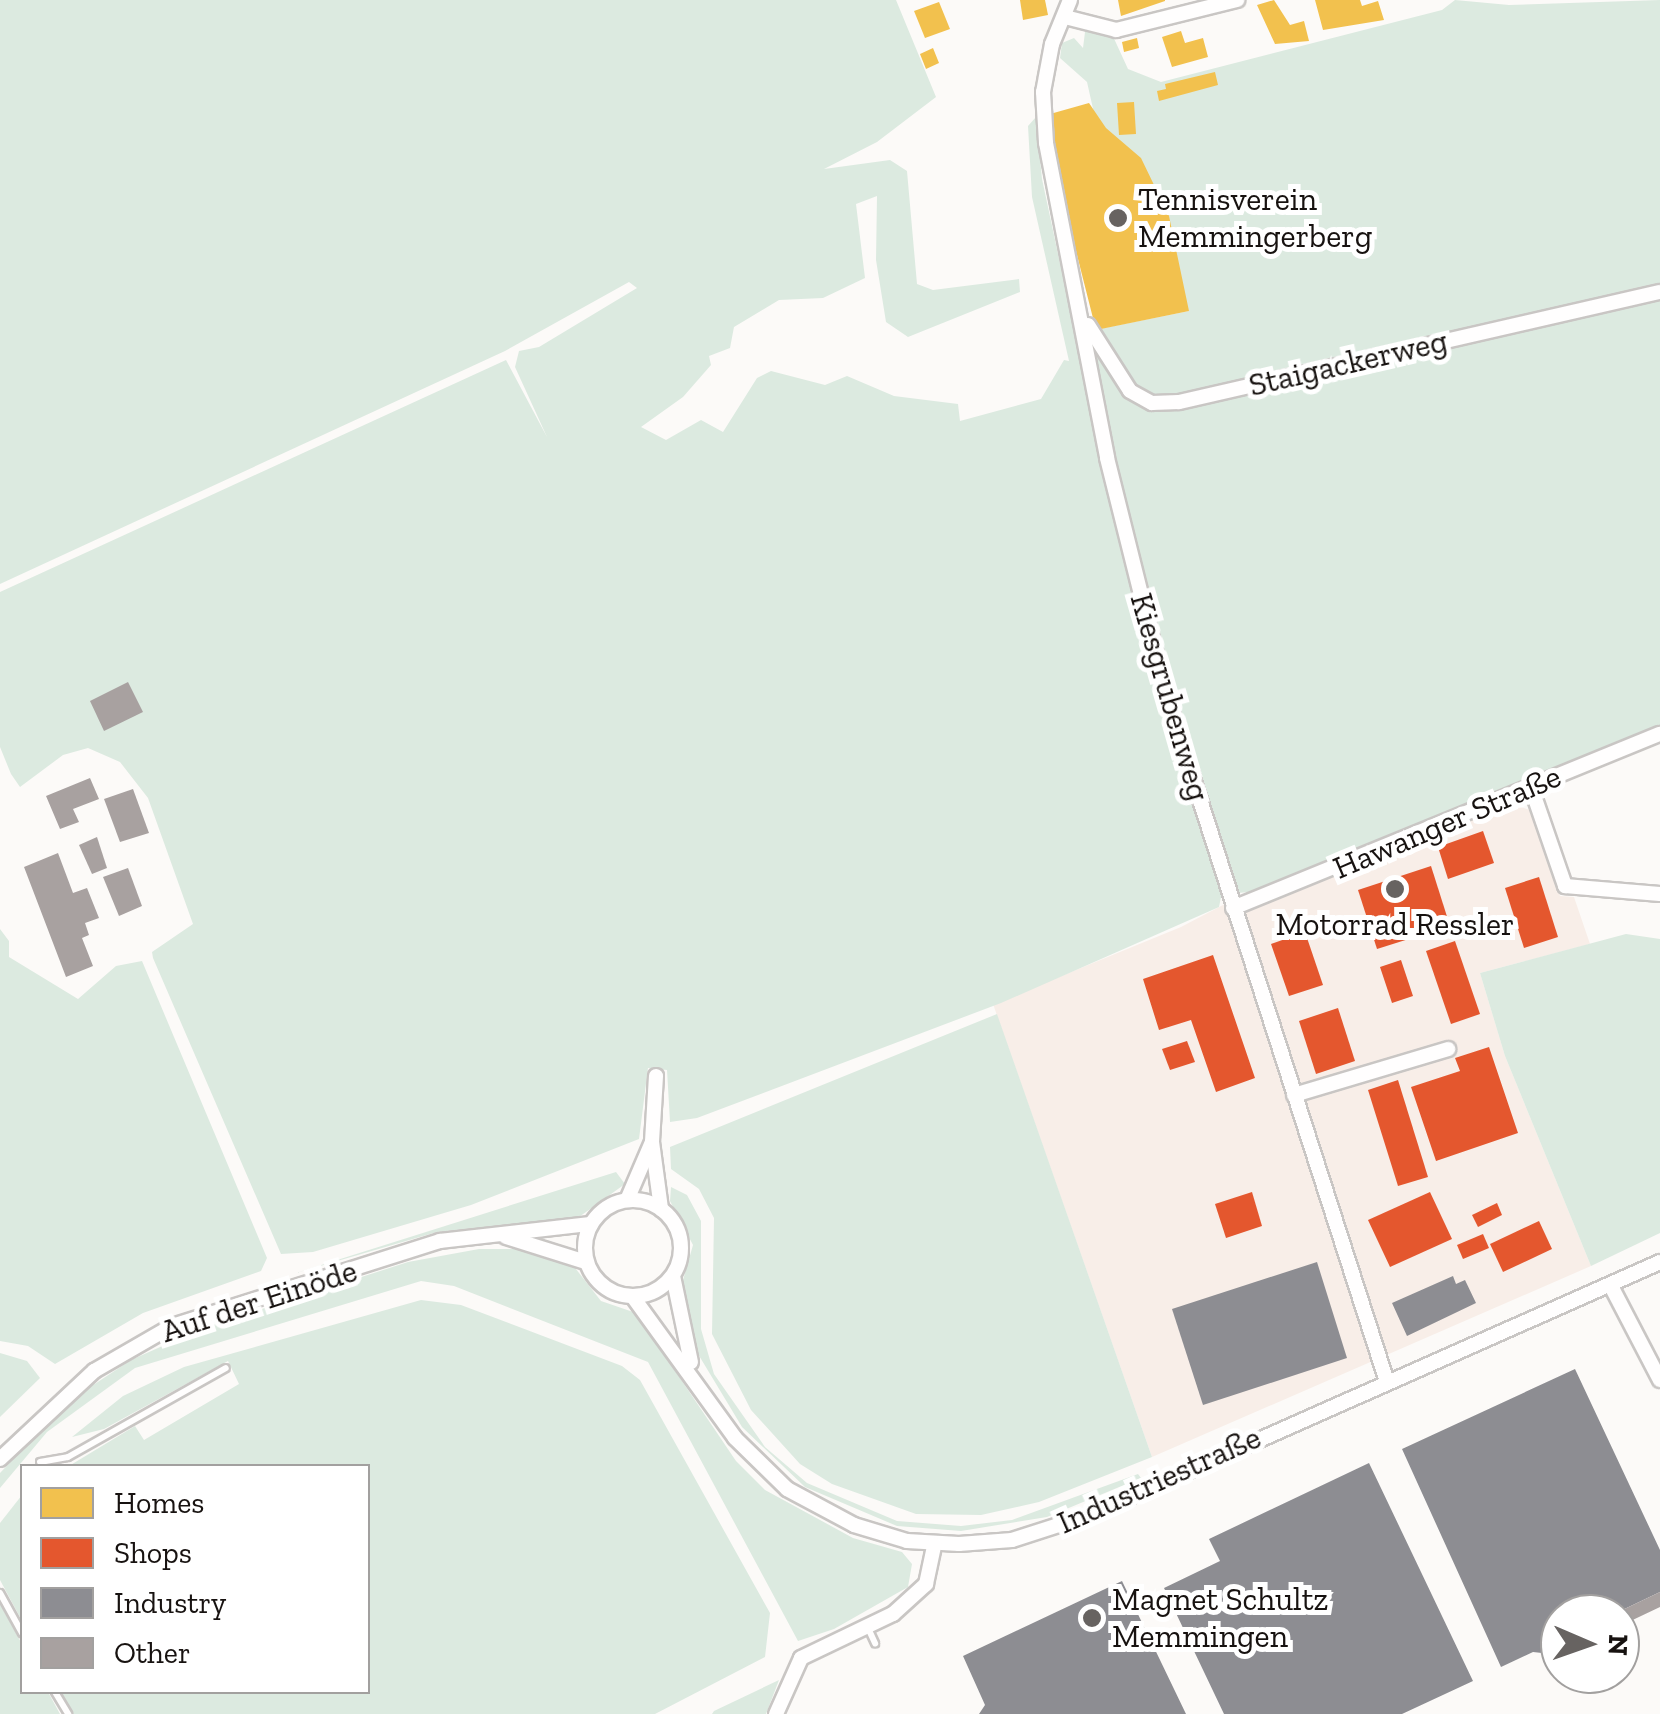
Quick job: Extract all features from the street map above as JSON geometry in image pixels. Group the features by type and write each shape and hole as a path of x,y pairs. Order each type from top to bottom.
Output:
{"street":[{"name":"Kiesgrubenweg","path":"1070,0 1052,44 1044,109 1054,194 1082,310 1132,561 1234,908 1386,1379"},
{"path":"1065,17 1116,30 1237,0"},
{"name":"Staigackerweg","path":"1082,310 1130,392 1152,403 1179,402 1660,292"},
{"name":"Hawanger Straße","path":"1234,908 1660,734"},
{"path":"1531,787 1565,886 1660,894"},
{"path":"1294,1095 1448,1049"},
{"name":"Industriestraße","path":"656,1076 652,1142 661,1209 680,1240 673,1276 694,1373"},
{"path":"652,1142 627,1200 661,1209"},
{"name":"Industriestraße","path":"383,1261 440,1242 590,1224 606,1208 627,1200"},
{"path":"586,1262 590,1224"},
{"name":"Industriestraße","path":"501,1236 586,1262 600,1285 633,1297 694,1373 735,1438 787,1489 854,1525 934,1545 1012,1540 1064,1524 1386,1379 1660,1262"},
{"name":"Auf der Einöde","path":"0,1458 68,1391 143,1340 255,1297 383,1261"},
{"path":"633,1297 651,1294 673,1276"},
{"path":"1611,1286 1660,1380"},
{"path":"776,1714 801,1658 893,1614 926,1584 934,1545"}],"lane":[{"path":"40,1462 68,1457 226,1368"},
{"path":"0,1593 20,1629"},
{"path":"867,1626 875,1643"}],"shaded area":[{"path":"0,0 896,0 936,97 877,142 824,169 890,160 907,171 917,284 933,290 1019,279 1020,292 908,337 886,322 876,260 877,196 856,204 865,278 823,298 779,300 734,327 730,348 709,356 711,365 683,397 641,427 666,440 701,420 723,432 757,378 771,371 825,385 847,376 894,396 958,404 960,421 1041,399 1064,360 1069,361 1032,197 1028,126 1036,117 1042,179 1115,520 1222,892 1219,907 1001,1003 697,1118 670,1122 667,1070 648,1068 639,1139 471,1205 313,1252 281,1254 153,958 152,952 193,924 148,798 120,762 88,748 63,755 20,787 11,774 0,747 0,592 506,360 547,437 515,367 519,351 539,347 637,288 629,282 505,351 0,584"},
{"path":"1455,0 1509,5 1660,0 1660,288 1170,399 1133,388 1099,329 1189,311 1098,131 1087,82 1060,58 1062,43 1074,38 1083,48 1085,32 1111,32 1128,69 1161,82 1442,10"},
{"path":"1660,299 1660,727 1259,891 1238,893 1179,719 1112,457 1096,356 1141,404"},
{"path":"1510,803 1532,811 1560,896 1574,897 1590,944 1480,973 1505,1056 1591,1266 1152,1457 993,1004 1181,927 1242,895"},
{"path":"0,929 9,941 9,957 78,999 116,966 142,961 267,1258 261,1271 143,1313 55,1364 28,1346 0,1341"},
{"path":"1626,934 1660,939 1660,1233 1591,1266 1505,1056 1480,973"},
{"path":"997,1014 1152,1457 1039,1502 981,1515 916,1514 832,1484 800,1464 751,1410 712,1334 714,1218 699,1189 671,1169 670,1147"},
{"path":"616,1172 625,1184 579,1217 437,1232 296,1273"},
{"path":"671,1187 687,1195 701,1221 701,1329 714,1374 765,1447 807,1483 897,1521 961,1526 1012,1520 1138,1474 1141,1478 1047,1517 961,1531 897,1526 805,1487 742,1427 695,1349 681,1287 693,1245 670,1201"},
{"path":"479,1249 525,1249 572,1264 601,1301 636,1313 736,1461 765,1490 853,1538 902,1552 912,1564 908,1587 834,1629 798,1641 648,1362 454,1286 421,1281 135,1368 47,1432 0,1488 0,1473 69,1401 131,1360 203,1328 408,1262"},
{"path":"421,1300 461,1305 622,1366 640,1380 770,1613 765,1657 655,1714 73,1714 62,1694 370,1694 370,1464 72,1464 135,1426 144,1440 239,1384 228,1361 104,1429 72,1437 123,1396 184,1367"},
{"path":"0,1353 27,1361 40,1378 0,1417"},
{"path":"20,1498 20,1617 0,1580 0,1523"},
{"path":"0,1604 20,1640 20,1694 49,1694 60,1714 0,1714"},
{"path":"779,1680 766,1714 712,1714 714,1711"}],"building: Homes":[{"path":"1020,0 1045,0 1048,15 1023,20"},
{"path":"1118,0 1165,0 1165,1 1121,16"},
{"path":"1274,0 1290,25 1304,21 1309,41 1275,44 1257,5"},
{"path":"1315,0 1360,0 1362,6 1378,1 1384,20 1323,30"},
{"path":"939,2 950,29 925,38 914,11"},
{"path":"1181,31 1185,43 1203,38 1208,57 1172,67 1162,37"},
{"path":"1137,38 1139,48 1124,52 1122,42"},
{"path":"933,48 939,63 926,69 920,54"},
{"path":"1215,72 1218,85 1159,101 1157,91 1166,89 1165,84"},
{"path":"1134,102 1136,134 1119,135 1117,103"},
{"name":"Tennisverein Memmingerberg","path":"1089,103 1106,128 1141,158 1169,216 1189,311 1096,330 1058,180 1050,114"}],"building: Shops":[{"path":"1483,831 1494,863 1448,879 1438,847"},
{"path":"1431,866 1450,926 1377,949 1358,890"},
{"path":"1539,877 1558,937 1524,948 1505,888"},
{"path":"1305,932 1323,985 1289,996 1271,944"},
{"path":"1455,941 1480,1014 1451,1024 1426,951"},
{"path":"1213,955 1255,1078 1216,1092 1191,1020 1159,1030 1143,979"},
{"path":"1401,960 1413,996 1392,1003 1380,967"},
{"path":"1338,1008 1355,1061 1316,1074 1299,1021"},
{"path":"1187,1041 1195,1062 1170,1070 1162,1049"},
{"path":"1489,1047 1518,1133 1436,1161 1411,1087 1460,1071 1455,1058"},
{"path":"1398,1080 1428,1177 1398,1186 1368,1090"},
{"path":"1252,1192 1262,1226 1226,1238 1215,1204"},
{"path":"1430,1192 1452,1239 1390,1267 1368,1220"},
{"path":"1497,1203 1502,1215 1478,1227 1472,1215"},
{"path":"1539,1221 1552,1249 1503,1272 1490,1244"},
{"path":"1483,1234 1489,1248 1463,1259 1457,1245"}],"building: Industry":[{"path":"1317,1262 1347,1358 1203,1405 1172,1309"},
{"path":"1453,1276 1456,1284 1465,1280 1476,1303 1407,1336 1392,1303"},
{"path":"1575,1369 1660,1550 1660,1592 1640,1602 1640,1594 1540,1594 1540,1653 1533,1652 1501,1667 1402,1449"},
{"path":"1369,1463 1473,1681 1402,1714 1224,1714 1164,1588 1220,1561 1209,1539"},
{"name":"Magnet Schultz Memmingen","path":"1122,1581 1186,1714 979,1714 985,1705 963,1656"}],"building: Other":[{"path":"128,682 143,712 104,731 90,701"},
{"path":"90,778 99,799 73,809 79,822 60,829 46,796"},
{"path":"133,789 149,833 120,842 104,799"},
{"path":"97,837 107,868 92,874 79,845"},
{"path":"58,853 73,893 87,888 99,918 85,923 89,935 82,938 93,966 66,977 24,867"},
{"path":"128,868 142,906 119,916 103,877"},
{"path":"1660,1592 1660,1607 1640,1616 1640,1602"}],"place":[{"name":"Tennisverein Memmingerberg","path":"1118,218"},
{"name":"Motorrad Ressler","path":"1395,889"},
{"name":"Magnet Schultz Memmingen","path":"1092,1618"}]}
